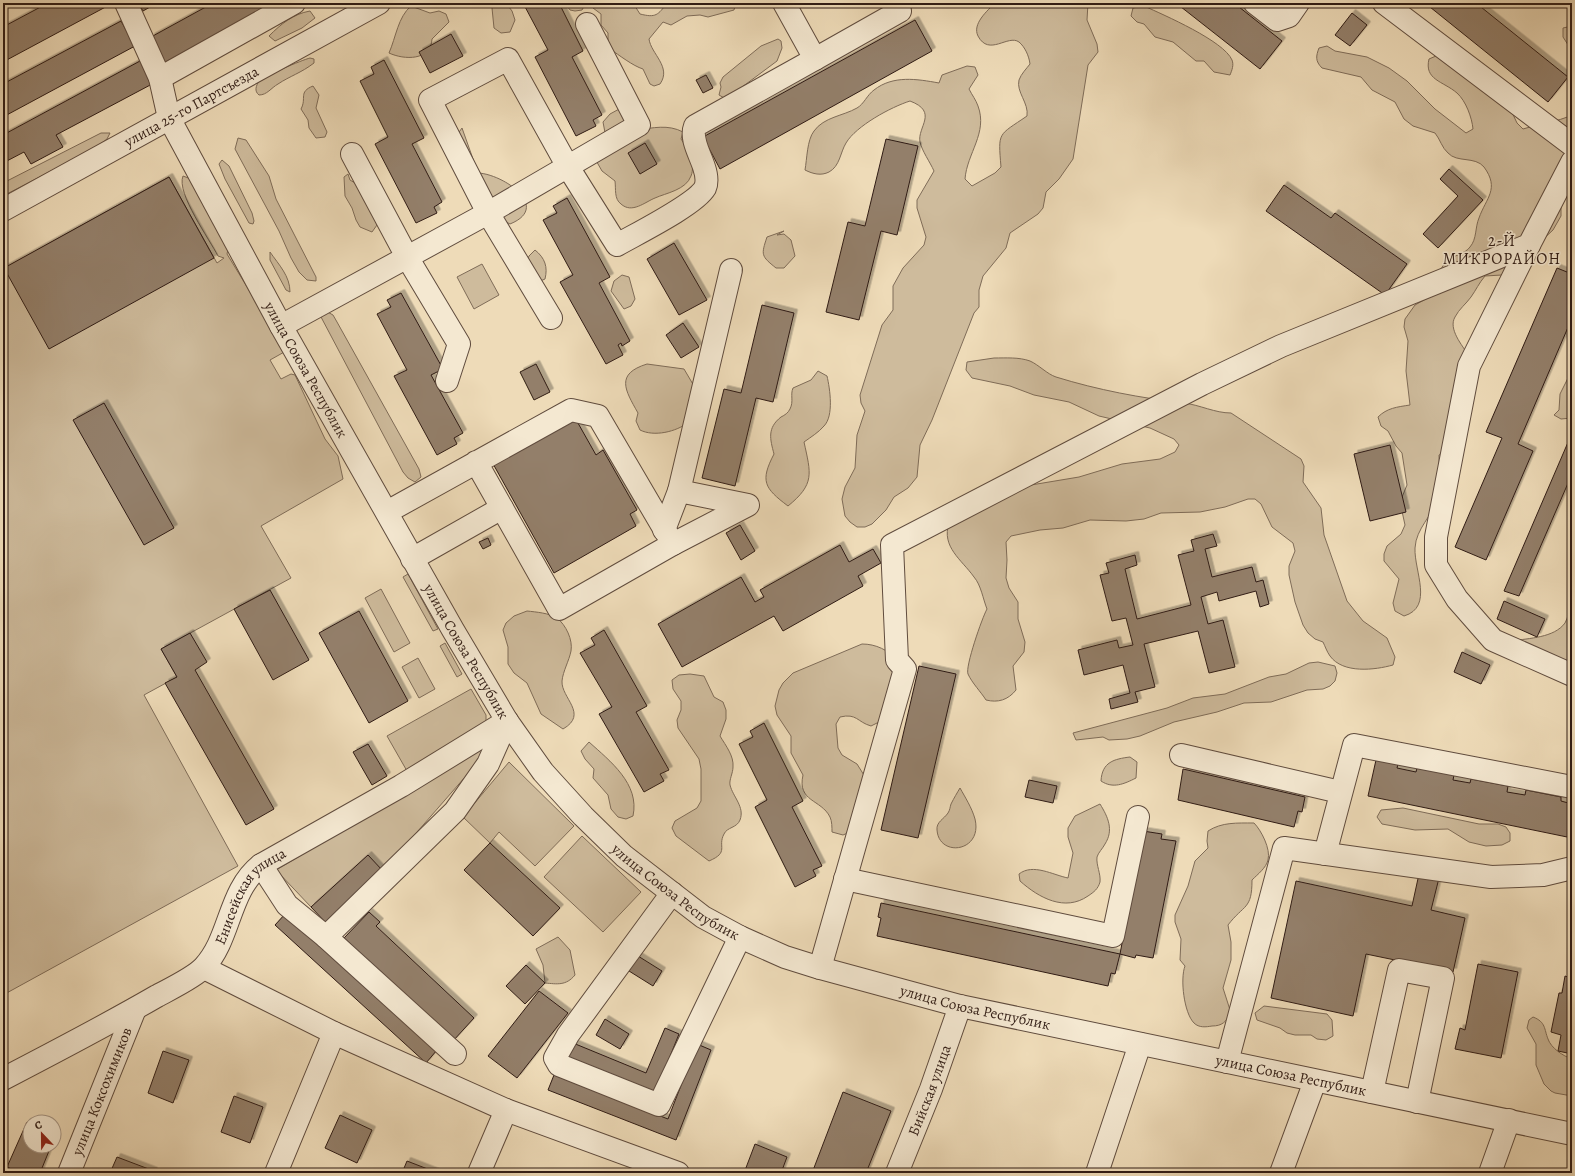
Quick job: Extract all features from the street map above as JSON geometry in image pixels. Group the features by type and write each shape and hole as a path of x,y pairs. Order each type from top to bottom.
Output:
{"street":[{"name":"улица Союза Республик","path":"126,3 160,78 169,118 281,326 387,512 412,559 507,721 543,772 582,816 624,856 703,917 740,937 785,958 960,1006 1572,1134"},
{"path":"160,78 294,3"},
{"name":"улица 25-го Партсъезда","path":"3,210 169,118 353,9 379,3"},
{"path":"784,3 814,59"},
{"path":"1255,3 1277,20 1289,16 1298,3"},
{"path":"1384,3 1572,145"},
{"path":"551,318 488,212 430,100 508,58 568,167 617,245 694,199 704,188 706,174 693,137 695,126 900,11"},
{"path":"281,326 488,212 639,126 587,24"},
{"path":"352,154 407,257 460,344 447,381"},
{"path":"1572,162 1529,244 1469,366 1436,537 1436,565 1458,599 1493,640 1572,675"},
{"path":"820,968 905,669 898,660 892,546 1194,388 1281,346 1529,244"},
{"path":"668,537 731,270"},
{"path":"387,512 572,410 598,416 668,537"},
{"path":"476,462 559,609 668,537 748,505 679,491"},
{"path":"412,559 502,508"},
{"path":"326,937 455,811 488,764 507,721"},
{"name":"Енисейская улица","path":"3,1079 135,1010 204,968 217,946 238,893 247,878 260,866 401,786 507,721"},
{"path":"1325,854 1340,792 1354,745 1572,787"},
{"path":"1181,756 1340,792"},
{"path":"845,879 1113,936 1138,817"},
{"path":"1227,1062 1284,848 1490,877 1544,875 1572,868"},
{"path":"260,866 287,905 326,937 454,1054"},
{"path":"672,893 568,1035 555,1058 560,1065 659,1105 740,937"},
{"path":"204,968 334,1033 506,1110 678,1173"},
{"path":"1372,1092 1399,970 1443,978 1417,1102"},
{"name":"Бийская улица","path":"896,1173 930,1089 960,1006"},
{"name":"улица Коксохимиков","path":"69,1173 135,1010"},
{"path":"276,1173 334,1033"},
{"path":"1097,1173 1140,1044"},
{"path":"1281,1173 1315,1081"},
{"path":"479,1173 506,1110"},
{"path":"1490,1173 1508,1120"}],"shaded area":[{"path":"495,3 506,3 512,11 515,20 510,32 501,33 494,28 492,8 497,4 486,7"},
{"path":"565,3 586,3 582,10 575,11 570,10"},
{"path":"592,3 633,3 640,14 650,16 659,13 667,3 736,3 734,10 708,17 700,15 687,16 671,25 663,22 649,39 664,72 660,84 654,86 650,84 643,69 639,68 610,49 608,46 608,33 601,25 601,14 593,8"},
{"path":"995,3 1088,3 1087,20 1097,44 1098,52 1088,65 1073,159 1059,179 1046,192 1043,208 1038,214 1010,233 1006,248 983,276 979,290 979,307 974,313 932,420 920,445 917,477 908,488 894,497 886,510 872,524 865,527 857,527 845,516 842,499 845,487 855,468 857,435 865,411 861,403 860,395 882,325 893,310 893,286 903,268 924,245 926,237 917,208 917,200 934,171 922,149 920,142 925,115 919,105 910,101 884,112 858,130 846,143 835,166 829,172 817,174 805,170 810,139 818,126 828,120 857,108 881,85 905,79 939,83 942,75 967,66 975,67 978,75 969,89 978,106 980,125 979,134 969,160 965,179 972,186 995,173 1001,167 1000,140 1002,136 1010,127 1027,116 1026,107 1019,89 1019,80 1030,64 1029,58 1023,46 1019,42 1015,40 988,45 982,42 978,36 977,27 981,18"},
{"path":"411,6 430,13 439,11 446,14 449,22 432,39 427,51 422,55 416,57 402,57 389,53 400,21"},
{"path":"1144,6 1192,29 1218,45 1227,53 1233,62 1230,75 1214,72 1204,61 1196,61 1173,42 1155,37 1144,24 1137,22 1131,16 1133,8"},
{"path":"310,11 315,18 302,28 275,41 269,36 288,20 298,14"},
{"path":"1572,26 1572,51 1563,37 1563,28"},
{"path":"778,39 781,41 782,48 777,61 726,99 719,95 721,87 720,83 723,77 761,46"},
{"path":"1327,46 1335,51 1367,57 1389,68 1407,81 1435,109 1466,133 1473,129 1466,105 1457,93 1432,76 1428,66 1429,59 1436,56 1509,106 1517,123 1523,129 1572,115 1572,190 1561,201 1561,216 1553,230 1508,272 1502,275 1485,276 1457,314 1453,322 1453,327 1457,337 1469,356 1453,448 1439,455 1439,482 1437,498 1432,511 1418,534 1416,541 1415,557 1420,587 1418,605 1413,611 1404,616 1395,611 1393,603 1399,579 1384,561 1384,554 1387,546 1401,534 1405,525 1400,502 1407,485 1402,453 1396,446 1388,431 1381,426 1378,417 1381,414 1397,407 1410,405 1406,371 1408,341 1404,327 1405,319 1415,305 1433,295 1439,273 1447,261 1468,249 1472,244 1478,222 1490,193 1491,181 1484,167 1476,162 1452,156 1444,149 1435,133 1413,126 1404,119 1395,102 1372,90 1361,77 1322,68 1317,61 1317,54 1319,48"},
{"path":"310,58 314,59 314,63 282,81 264,94 259,95 257,93 256,87 262,79 283,68"},
{"path":"313,86 319,95 316,108 327,132 325,137 316,138 309,128 308,120 301,109 303,105 304,93 308,88"},
{"path":"621,108 636,130 666,127 683,132 681,139 692,161 691,176 685,185 634,208 625,207 619,202 616,197 615,181 602,171 594,157 606,138 603,122 610,114"},
{"path":"462,128 478,173 499,179 519,192 525,201 526,209 522,217 510,224 502,219 494,210 479,184 457,135"},
{"path":"101,133 110,133 107,139 95,148 3,196 3,183"},
{"path":"238,138 246,140 269,176 276,199 316,277 316,281 307,280 299,272 291,258 279,231 235,149"},
{"path":"222,160 229,166 252,213 254,221 253,224 249,223 225,179 219,164"},
{"path":"348,174 350,180 360,186 377,220 377,225 372,232 360,227 345,196 344,177"},
{"path":"183,176 191,179 228,249 227,254 286,351 270,360 281,379 291,374 295,375 325,439 338,456 343,479 261,526 291,578 161,649 177,677 144,695 238,866 3,995 3,269 169,177 217,263 224,258 218,256 189,205 182,184"},
{"path":"784,231 777,235 784,234 791,240 795,256 784,268 776,268 767,261 763,252 767,237"},
{"path":"535,250 541,256 546,267 545,279 538,282 526,263 529,256"},
{"path":"270,252 286,276 290,286 290,292 286,290 270,260"},
{"path":"482,264 499,295 474,309 457,277"},
{"path":"622,275 629,277 635,299 631,306 624,309 611,291 614,281"},
{"path":"324,310 333,315 419,469 421,477 415,482 408,478 403,472 321,317"},
{"path":"994,358 1012,358 1030,361 1056,377 1104,390 1190,404 1219,412 1231,413 1301,459 1304,466 1303,482 1321,508 1324,535 1347,601 1363,621 1387,638 1395,657 1393,665 1369,669 1343,666 1330,656 1323,642 1315,639 1308,633 1303,625 1295,602 1289,575 1289,566 1295,551 1293,543 1272,527 1261,504 1255,499 1248,499 1225,507 1200,512 1161,513 1144,519 1126,521 1090,520 1063,528 1040,530 1011,536 1006,542 1006,578 1009,588 1018,602 1018,619 1025,642 1024,652 1013,666 1016,690 1010,696 999,701 986,700 968,674 968,670 974,642 987,609 976,580 950,546 947,532 949,523 1025,486 1079,477 1122,464 1160,459 1175,452 1179,445 1174,439 1150,428 1099,416 1069,402 1034,395 1010,386 972,378 966,370 967,362"},
{"path":"647,364 684,369 694,386 689,422 684,426 671,431 658,433 640,430 636,421 638,413 629,397 626,384 630,373"},
{"path":"1572,370 1572,418 1561,419 1554,415 1559,410 1560,394"},
{"path":"818,371 827,376 830,395 829,416 827,422 822,428 804,442 808,462 809,478 803,491 788,506 769,489 766,478 767,471 774,454 771,443 773,425 790,409 793,388 811,380"},
{"path":"408,574 438,629 433,631 403,577"},
{"path":"381,589 410,643 394,652 365,598"},
{"path":"1572,602 1572,678 1512,641 1554,632 1565,623"},
{"path":"527,611 554,616 563,625 570,638 571,651 562,681 565,694 574,712 574,718 563,729 541,714 527,683 514,673 508,664 508,647 503,630 506,623 514,616"},
{"path":"445,643 462,674 457,677 440,646"},
{"path":"862,644 881,648 890,653 897,660 887,718 871,726 854,717 846,716 840,717 836,724 838,748 842,755 857,764 867,780 850,832 843,835 832,832 831,819 826,811 811,799 803,790 803,775 791,753 791,736 777,715 775,706 779,690 783,683 793,673"},
{"path":"418,658 435,689 419,698 402,667"},
{"path":"1318,662 1335,666 1337,673 1335,681 1330,686 1323,689 1307,690 1271,702 1244,703 1217,712 1174,722 1140,736 1127,739 1109,740 1103,737 1076,740 1073,733 1167,708 1193,698 1225,694 1269,677 1286,674 1309,663"},
{"path":"690,674 704,676 714,697 723,702 726,710 726,719 720,736 732,759 733,769 730,785 741,811 739,823 727,830 724,834 721,852 709,861 676,836 672,828 675,821 697,808 701,801 701,769 699,759 678,728 677,720 681,710 681,701 673,689 672,680 679,675"},
{"path":"471,689 486,715 486,722 407,771 387,736"},
{"path":"589,742 614,765 628,784 634,804 633,816 626,819 618,817 611,809 608,795 593,778 594,769 585,759 581,751"},
{"path":"483,748 486,753 383,871 311,907 276,870"},
{"path":"1130,757 1137,762 1136,778 1118,785 1110,785 1101,781 1106,766 1114,760"},
{"path":"509,762 574,826 535,866 499,832 490,843 463,817"},
{"path":"960,788 974,815 976,830 973,839 967,844 952,848 945,845 940,839 937,827 949,812 951,804"},
{"path":"1100,804 1109,824 1109,834 1108,839 1097,857 1100,882 1096,890 1079,901 1061,903 1052,901 1035,893 1020,881 1019,874 1030,870 1043,871 1068,878 1073,853 1068,837 1068,828 1075,816"},
{"path":"1403,808 1479,824 1498,824 1506,827 1510,833 1510,841 1502,845 1486,846 1469,842 1448,829 1415,830 1382,824 1377,817 1381,810"},
{"path":"1254,823 1260,830 1265,840 1269,856 1266,866 1252,880 1252,890 1249,902 1228,925 1231,942 1231,960 1223,988 1231,1013 1221,1024 1207,1027 1196,1025 1185,1004 1183,979 1185,966 1180,960 1181,939 1175,922 1175,915 1188,886 1195,861 1208,848 1208,831 1224,825"},
{"path":"582,836 641,892 603,932 544,877"},
{"path":"558,937 570,950 575,975 572,979 565,983 545,983 543,965 536,949"},
{"path":"1264,1006 1327,1014 1332,1020 1333,1036 1326,1040 1317,1039 1311,1035 1295,1035 1257,1020 1255,1013"},
{"path":"1533,1017 1542,1024 1552,1046 1561,1054 1572,1059 1572,1096 1555,1093 1544,1084 1536,1065 1536,1044 1527,1028 1529,1020"}],"building":[{"path":"48,3 113,3 3,62 3,27"},
{"path":"138,3 157,3 143,11"},
{"path":"213,3 274,3 165,63 151,37"},
{"path":"523,3 559,3 583,51 572,57 602,115 593,120 596,126 576,136 535,57 548,50"},
{"path":"1176,3 1234,3 1282,41 1260,69"},
{"path":"1425,3 1476,3 1568,77 1548,102"},
{"path":"1352,13 1367,25 1350,46 1335,35"},
{"path":"915,20 932,51 720,169 703,137"},
{"path":"121,21 135,46 3,117 3,84"},
{"path":"451,34 463,56 430,73 419,52"},
{"path":"384,60 424,138 412,144 442,202 434,207 437,213 416,223 375,144 388,137 360,81 374,74 371,67"},
{"path":"140,61 154,83 56,135 63,147 31,164 24,152 3,163 3,135"},
{"path":"706,75 713,88 703,93 696,80"},
{"path":"886,139 918,146 897,235 881,231 859,320 826,312 848,222 865,226"},
{"path":"645,143 657,164 640,174 628,153"},
{"path":"1449,169 1483,200 1438,248 1423,234 1458,196 1440,179"},
{"path":"169,177 214,258 49,349 4,268"},
{"path":"1284,185 1331,218 1335,213 1407,264 1385,295 1266,211"},
{"path":"567,198 610,277 599,283 630,341 622,346 621,343 618,345 623,355 606,364 560,282 573,275 543,220 557,213 553,206"},
{"path":"674,243 707,300 679,315 647,259"},
{"path":"1557,268 1572,274 1572,318 1518,444 1533,451 1486,560 1455,547 1502,438 1486,432"},
{"path":"401,293 443,369 431,375 463,433 454,438 457,444 437,455 394,376 407,370 377,314 391,307 387,300"},
{"path":"762,305 794,313 773,402 756,398 735,486 702,478 724,389 741,393"},
{"path":"683,323 699,347 681,358 666,335"},
{"path":"536,364 550,392 534,400 520,372"},
{"path":"104,403 174,528 144,545 73,420"},
{"path":"574,416 596,455 603,450 637,510 630,514 636,526 554,573 492,462"},
{"path":"1572,433 1572,474 1519,596 1504,591"},
{"path":"1390,445 1406,512 1370,521 1354,454"},
{"path":"740,525 755,551 741,560 726,533"},
{"path":"1213,534 1217,546 1205,549 1212,577 1252,567 1256,582 1263,580 1269,604 1260,607 1256,591 1219,601 1217,592 1201,597 1208,624 1223,620 1235,667 1209,673 1198,631 1144,644 1155,687 1135,692 1138,702 1111,709 1109,699 1130,693 1123,665 1084,675 1078,650 1117,640 1119,648 1133,645 1126,618 1112,621 1100,575 1109,573 1106,563 1135,555 1137,565 1125,569 1137,619 1191,605 1178,555 1194,551 1191,540"},
{"path":"488,538 491,545 483,549 479,542"},
{"path":"840,545 849,562 873,549 881,563 858,576 863,586 783,631 774,616 682,667 658,624 741,577 755,602 764,597 760,590"},
{"path":"270,590 309,660 273,680 234,609"},
{"path":"1504,601 1545,619 1537,637 1497,619"},
{"path":"359,611 408,701 369,723 319,633"},
{"path":"604,630 647,706 636,712 669,770 660,774 664,781 644,792 599,714 612,707 580,653 595,645 591,638"},
{"path":"190,633 207,662 195,670 274,809 246,825 165,683 177,677 161,649"},
{"path":"1462,652 1490,665 1481,684 1454,672"},
{"path":"919,666 956,674 918,838 881,830"},
{"path":"764,723 803,801 792,807 822,866 813,870 816,876 795,887 755,807 767,800 739,744 753,737 750,731"},
{"path":"368,744 387,776 372,785 353,752"},
{"path":"1376,760 1398,764 1397,768 1416,772 1417,768 1454,775 1453,780 1470,783 1471,779 1508,786 1507,792 1525,795 1526,790 1561,797 1561,801 1572,804 1572,838 1368,796"},
{"path":"1183,769 1305,797 1302,812 1298,811 1294,827 1178,800"},
{"path":"1029,780 1057,786 1053,803 1025,797"},
{"path":"1143,831 1162,834 1161,839 1176,841 1153,958 1136,955 1135,958 1120,954"},
{"path":"490,843 560,908 533,936 464,870"},
{"path":"368,855 383,871 326,923 311,907"},
{"path":"1419,874 1439,878 1431,910 1465,918 1453,972 1366,954 1353,1016 1271,998 1296,881 1412,906"},
{"path":"881,903 1120,954 1115,974 1111,973 1108,986 877,936 881,918 878,917"},
{"path":"369,912 380,922 376,926 474,1018 453,1041 344,938"},
{"path":"286,913 437,1050 426,1063 275,925"},
{"path":"1572,941 1572,1054 1558,1051 1561,1035 1551,1032 1559,993 1562,993 1565,976 1568,977 1571,960 1568,959"},
{"path":"638,956 662,971 653,986 629,971"},
{"path":"1478,964 1518,972 1501,1058 1455,1049 1460,1028 1465,1030"},
{"path":"526,965 545,983 525,1004 506,986"},
{"path":"539,991 568,1013 517,1078 488,1056"},
{"path":"605,1019 629,1034 620,1049 596,1035"},
{"path":"665,1028 679,1034 655,1094 567,1058 573,1043 646,1073"},
{"path":"697,1044 711,1050 676,1140 548,1090 554,1075 668,1119"},
{"path":"163,1051 189,1060 173,1103 148,1093"},
{"path":"843,1092 891,1111 866,1173 812,1173"},
{"path":"234,1096 263,1107 250,1143 221,1132"},
{"path":"340,1115 372,1130 357,1163 325,1148"},
{"path":"22,1133 22,1154 48,1154 40,1173 21,1173 7,1167"},
{"path":"755,1144 787,1157 781,1173 744,1173"},
{"path":"117,1157 154,1171 153,1173 110,1173"},
{"path":"407,1161 438,1173 402,1173"}],"district":[{"name":"2-Й МИКРОРАЙОН","path":"1502,250"}]}
